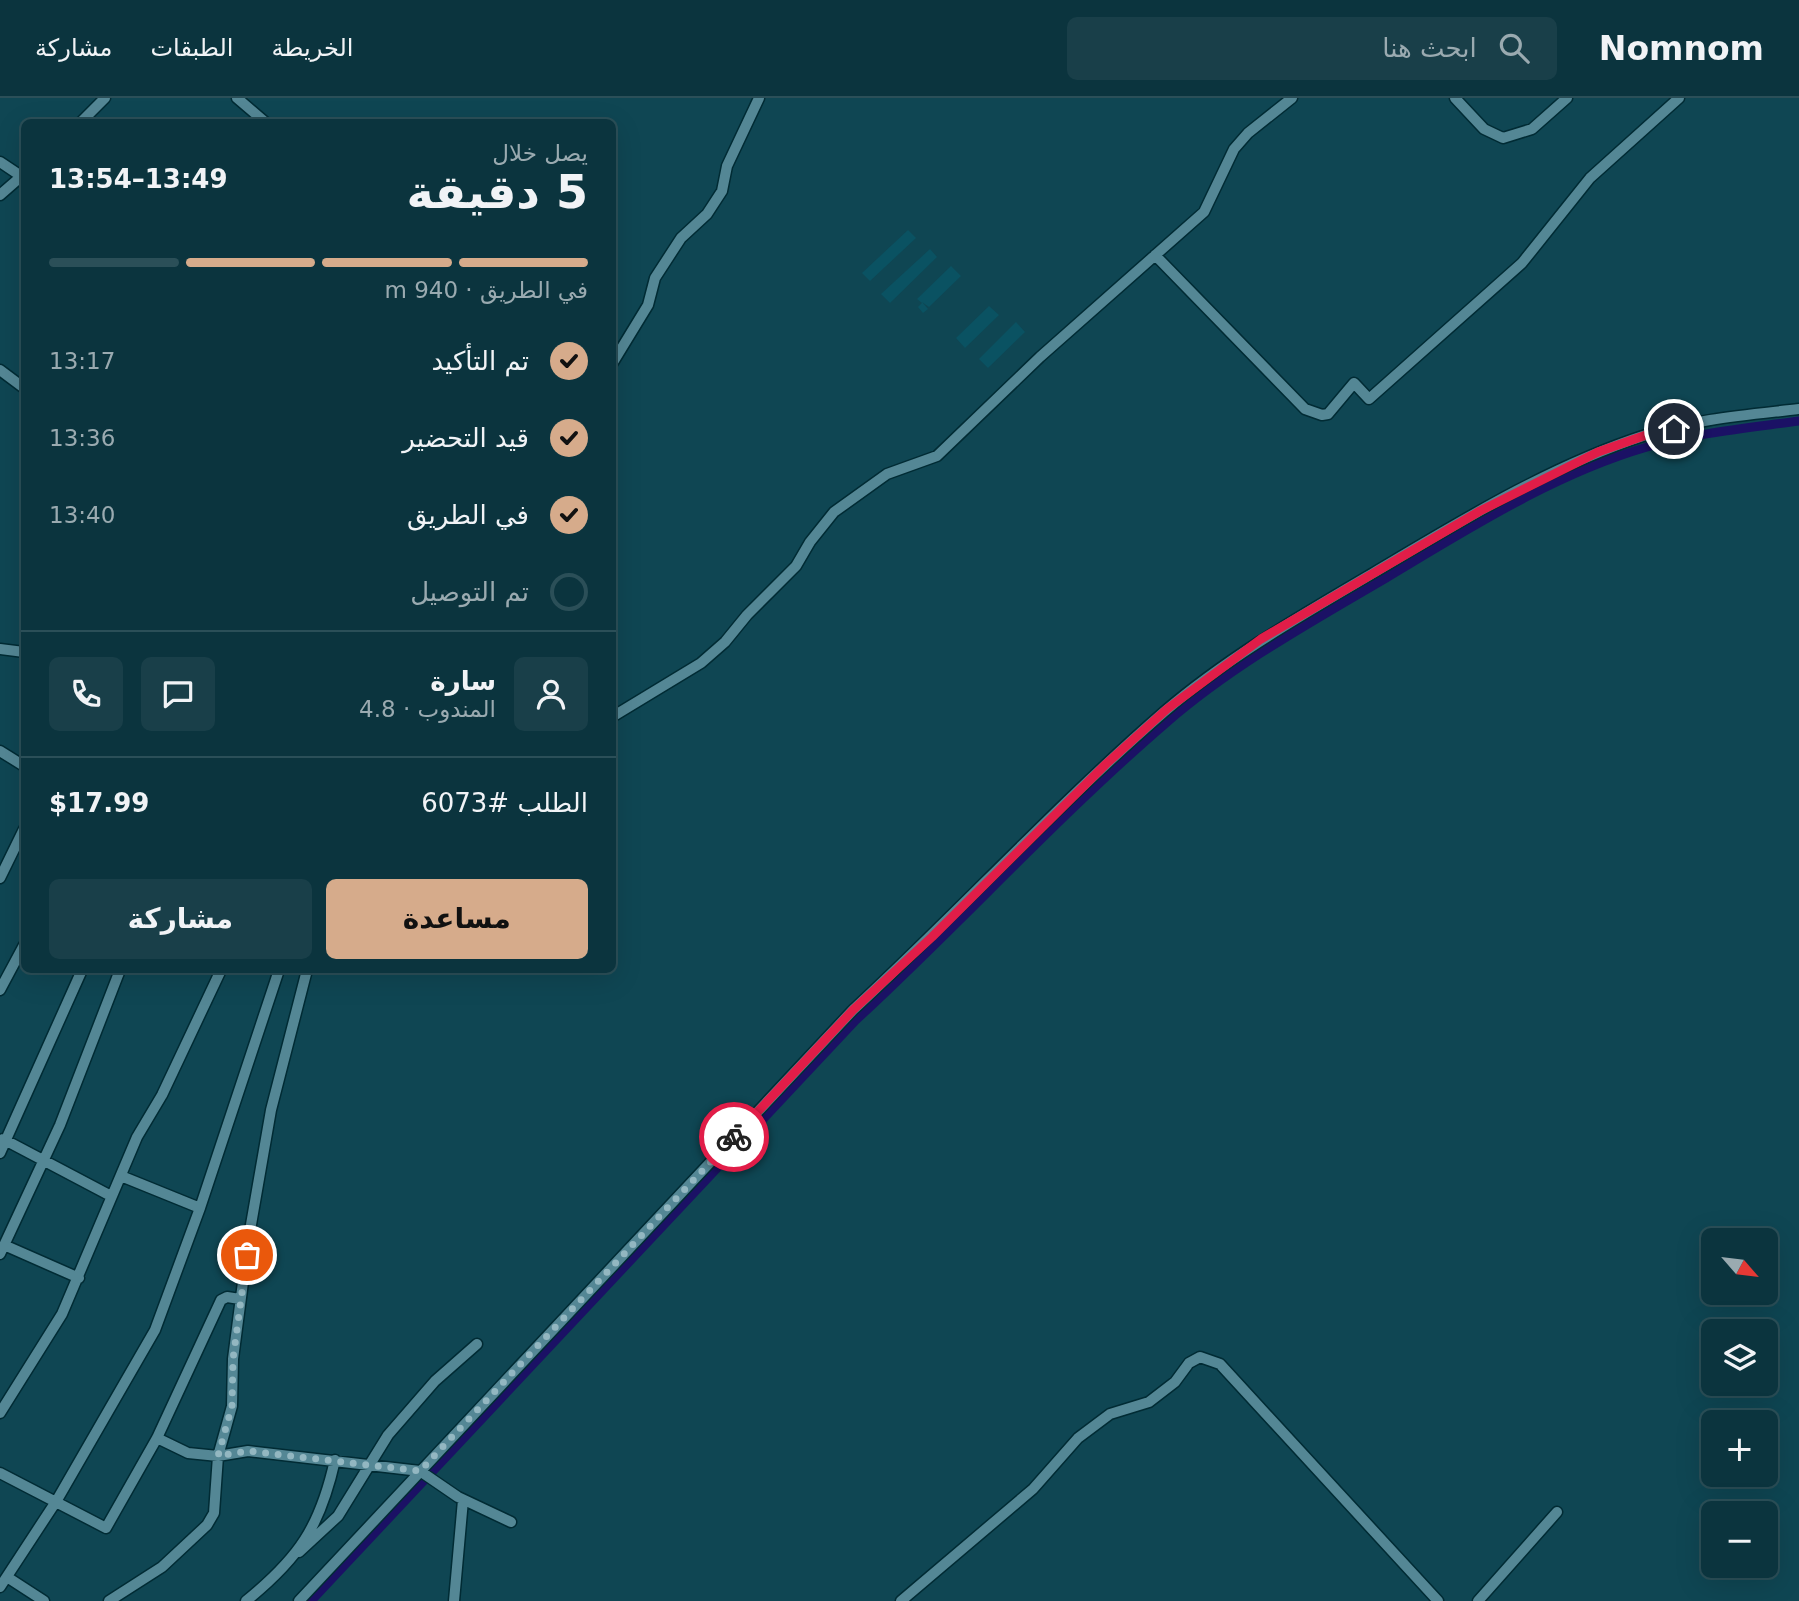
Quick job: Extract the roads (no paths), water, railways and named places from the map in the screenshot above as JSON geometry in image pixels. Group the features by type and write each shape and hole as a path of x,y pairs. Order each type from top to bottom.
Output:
{"street":[{"path":"84,119 105,98"},
{"path":"237,98 262,119"},
{"path":"616,357 648,305 655,278 681,239 708,215 722,191 727,166 759,98"},
{"path":"616,715 701,663 796,566 810,542 834,512 887,474 937,456 1012,383 1203,212 1228,160 1241,141 1292,98"},
{"path":"1455,98 1484,129 1503,138 1532,129 1567,98"},
{"path":"1155,255 1305,410 1328,414 1354,383 1369,399 1522,263 1590,178 1679,98"},
{"path":"0,162 21,175"},
{"path":"0,195 21,178"},
{"path":"0,370 21,386"},
{"path":"299,1601 853,1010 932,937 1106,764 1167,709 1261,639 1438,535 1552,473 1649,434 1725,418 1799,409"},
{"path":"0,649 21,652"},
{"path":"0,751 21,764"},
{"path":"0,878 21,835"},
{"path":"0,990 21,951"},
{"path":"0,1153 3,1140 81,973"},
{"path":"79,1278 2,1250 69,1104 119,973"},
{"path":"0,1413 62,1314 137,1137 162,1095 219,973"},
{"path":"0,1587 57,1500 155,1330 200,1208 278,973"},
{"path":"109,1601 162,1567 211,1521 218,1456 232,1406 233,1359 240,1299 271,1110 306,973"},
{"path":"3,1140 111,1196"},
{"path":"121,1176 200,1208"},
{"path":"0,1473 57,1500 104,1529 157,1438 221,1300 227,1297 240,1299"},
{"path":"246,1601 338,1516 388,1435 435,1381 477,1344"},
{"path":"901,1601 1032,1489 1078,1438 1110,1414 1149,1402 1175,1382 1189,1363 1200,1357 1220,1364 1438,1601"},
{"path":"157,1438 188,1454 218,1456 248,1451 420,1471 463,1500 511,1522"},
{"path":"299,1552 327,1495 335,1460"},
{"path":"454,1601 463,1500"},
{"path":"1478,1601 1557,1512"},
{"path":"7,1577 44,1601"}],"waterway":[{"path":"311,1601 856,1020 1126,758 1192,702 1273,645 1480,522 1545,487 1612,458 1666,442 1722,431 1799,421"}]}
